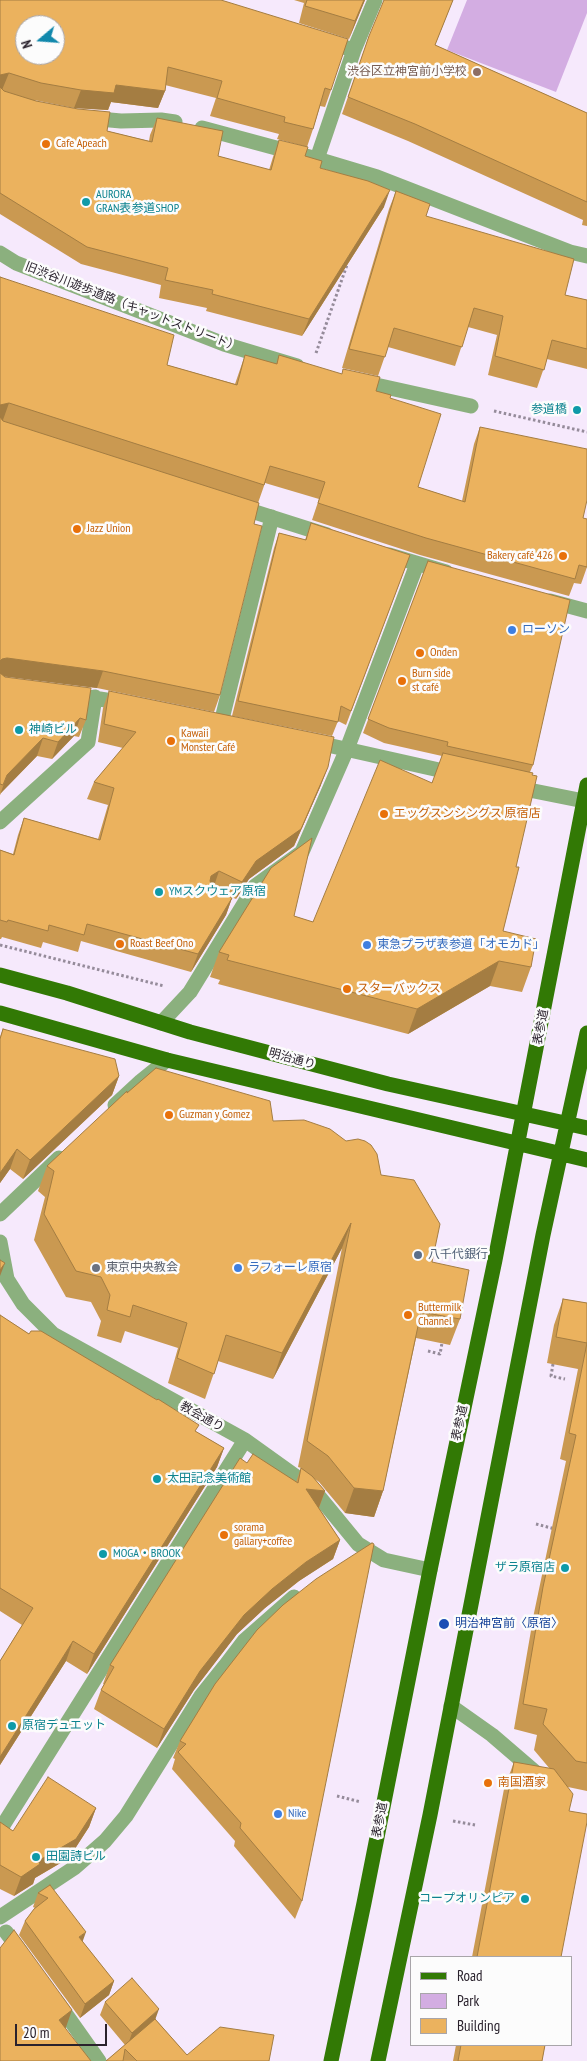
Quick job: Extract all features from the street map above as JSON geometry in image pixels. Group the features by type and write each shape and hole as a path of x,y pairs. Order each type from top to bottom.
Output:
{"main road":[{"name":"表参道","path":"331,2061 518,1144 587,785"},
{"name":"明治通り","path":"0,975 67,993 161,1023 388,1084 587,1128"},
{"path":"0,1013 167,1060 587,1160"},
{"path":"378,2061 451,1706 543,1235 587,1033"}],"street":[{"path":"317,159 354,50 375,0"},
{"path":"309,36 354,50"},
{"path":"74,117 121,121 161,120 192,126 317,159 377,177 570,252 587,256"},
{"name":"旧渋谷川遊歩道路（キャットストリート）","path":"0,252 16,263 224,344 309,370"},
{"path":"346,379 471,406"},
{"path":"225,502 345,541"},
{"path":"221,723 272,517"},
{"path":"372,550 456,575"},
{"path":"161,1023 190,992 255,886 269,885 302,852 348,748 418,564"},
{"path":"532,596 587,611"},
{"path":"57,692 95,697 144,707"},
{"path":"0,822 88,742 95,697"},
{"path":"299,739 348,748 474,778"},
{"path":"503,784 584,801"},
{"path":"226,905 240,912"},
{"path":"105,1114 140,1081 167,1060"},
{"path":"0,1214 70,1147"},
{"name":"教会通り","path":"0,1242 7,1278 23,1304 53,1334 245,1440 312,1488 358,1544 384,1560 430,1570"},
{"path":"0,1830 245,1440"},
{"path":"2,1912 74,1868 105,1841 126,1816 201,1696 244,1641 304,1589"},
{"path":"451,1706 492,1735 539,1774 551,1790"},
{"path":"6,1932 28,1962"},
{"path":"51,1993 99,2061"}],"path":[{"path":"319,344 348,261"},
{"path":"471,406 587,432"},
{"path":"0,945 190,992"},
{"path":"428,1351 440,1354 442,1343"},
{"path":"554,1364 551,1376 565,1379"},
{"path":"536,1524 558,1530"}],"green space":[{"path":"467,0 587,0 587,13 556,92 447,50"}],"building":[{"path":"0,0 221,0 348,39 331,90 325,88 313,129 284,122 285,117 217,98 222,81 168,67 165,91 116,85 114,93 81,90 41,83 9,73 0,75"},
{"path":"307,0 364,0 355,21 305,6"},
{"path":"384,0 453,0 435,45 587,113 587,202 415,124 348,97 369,36"},
{"path":"0,87 4,91 36,101 78,109 110,112 107,131 152,142 157,118 223,131 218,156 271,170 279,140 308,147 305,156 322,161 320,168 368,181 390,190 309,319 212,294 213,290 165,280 168,268 87,247 0,193"},
{"path":"396,191 430,204 426,216 574,259 565,295 587,300 587,349 552,340 544,370 495,356 503,316 474,308 462,347 394,328 385,357 349,349"},
{"path":"0,277 174,335 167,365 237,385 245,355 277,364 279,355 342,374 343,369 380,377 376,391 391,395 390,398 441,414 418,487 465,502 480,427 587,449 587,500 583,518 587,519 587,567 579,565 575,579 426,538 318,503 325,482 270,466 264,485 9,403 0,405"},
{"path":"0,417 3,421 259,503 254,524 262,526 220,695 103,671 7,658 0,661"},
{"path":"311,523 410,555 351,711 341,706 338,722 238,701 279,533 306,540"},
{"path":"428,561 570,600 533,765 447,746 448,742 389,728 368,719"},
{"path":"0,673 5,677 91,688 86,720 80,718 58,742 43,738 7,775 3,785 0,784"},
{"path":"109,691 334,737 328,767 301,829 256,861 242,882 219,871 211,876 212,886 232,898 198,954 87,924 84,935 49,925 48,931 8,920 7,922 0,920 0,850 14,855 24,818 100,840 114,788 94,782 136,732 104,724"},
{"path":"443,753 533,773 532,775 537,776 516,867 519,867 503,931 536,939 531,967 499,961 417,1009 227,960 229,955 219,952 271,868 312,838 294,916 313,922 380,760 432,783"},
{"path":"3,1029 115,1059 119,1076 30,1160 17,1149 0,1173 0,1039"},
{"path":"156,1068 270,1101 273,1121 304,1120 330,1129 346,1141 358,1139 365,1141 371,1145 377,1154 381,1175 414,1180 440,1224 432,1262 469,1270 460,1319 421,1312 383,1491 354,1488 328,1456 307,1441 351,1223 282,1353 226,1335 214,1374 177,1358 187,1323 133,1305 130,1317 107,1310 110,1295 101,1277 76,1271 44,1214 54,1171 47,1166 127,1091 127,1093"},
{"path":"0,1260 5,1263 0,1270"},
{"path":"563,1299 587,1303 587,1343 556,1337"},
{"path":"0,1315 29,1334 31,1331 41,1331 158,1399 199,1425 195,1431 224,1448 94,1654 73,1641 0,1757 0,1661 33,1608 0,1588"},
{"path":"587,1343 587,1763 576,1761 543,1724 547,1709 523,1704 543,1587 576,1435 569,1433"},
{"path":"253,1454 298,1483 301,1468 312,1476 325,1491 306,1489 340,1540 306,1562 272,1589 244,1615 200,1671 164,1729 101,1690 114,1667 110,1665 240,1458 247,1463"},
{"path":"372,1543 374,1544 302,1901 240,1828 241,1823 178,1752 186,1744 180,1741 215,1684 257,1630 283,1605 316,1579"},
{"name":"コープオリンピア","path":"514,1762 554,1769 573,1794 569,1811 587,1814 561,1956 477,1956"},
{"path":"48,1777 96,1808 76,1839 38,1861 40,1864 21,1877 0,1865 0,1822 13,1831"},
{"path":"50,1885 86,1932 79,1937 114,1981 85,2004 25,1921 34,1909 48,1898 38,1893"},
{"path":"14,1930 72,2010 59,2020 91,2061 0,2061 0,1948"},
{"path":"132,1978 159,2009 132,2033 105,2002"},
{"path":"155,2019 187,2055 220,2027 274,2035 269,2061 137,2061 125,2049 123,2061 106,2061"},
{"path":"461,2046 545,2046 542,2061 458,2061"}],"place":[{"name":"渋谷区立神宮前小学校","path":"477,72"},
{"name":"Cafe Apeach","path":"46,144"},
{"name":"AURORA GRAN表参道SHOP","path":"86,202"},
{"name":"参道橋","path":"577,410"},
{"name":"Jazz Union","path":"77,529"},
{"name":"Bakery café 426","path":"563,556"},
{"name":"ローソン","path":"512,630"},
{"name":"Onden","path":"420,653"},
{"name":"Burn side st café","path":"402,681"},
{"name":"神崎ビル","path":"19,730"},
{"name":"Kawaii Monster Café","path":"171,741"},
{"name":"エッグスンシングス 原宿店","path":"384,814"},
{"name":"YMスクウェア原宿","path":"159,892"},
{"name":"Roast Beef Ono","path":"120,944"},
{"name":"東急プラザ表参道「オモカド」","path":"367,945"},
{"name":"スターバックス","path":"347,989"},
{"name":"Guzman y Gomez","path":"169,1115"},
{"name":"八千代銀行","path":"418,1255"},
{"name":"東京中央教会","path":"96,1268"},
{"name":"ラフォーレ原宿","path":"238,1268"},
{"name":"Buttermilk Channel","path":"408,1315"},
{"name":"太田記念美術館","path":"157,1479"},
{"name":"sorama gallary+coffee","path":"224,1535"},
{"name":"MOGA・BROOK","path":"103,1554"},
{"name":"ザラ原宿店","path":"565,1568"},
{"name":"明治神宮前〈原宿〉","path":"444,1624"},
{"name":"原宿デュエット","path":"12,1726"},
{"name":"南国酒家","path":"488,1783"},
{"name":"Nike","path":"278,1814"},
{"name":"田園詩ビル","path":"36,1857"},
{"name":"コープオリンピア","path":"525,1899"}]}
